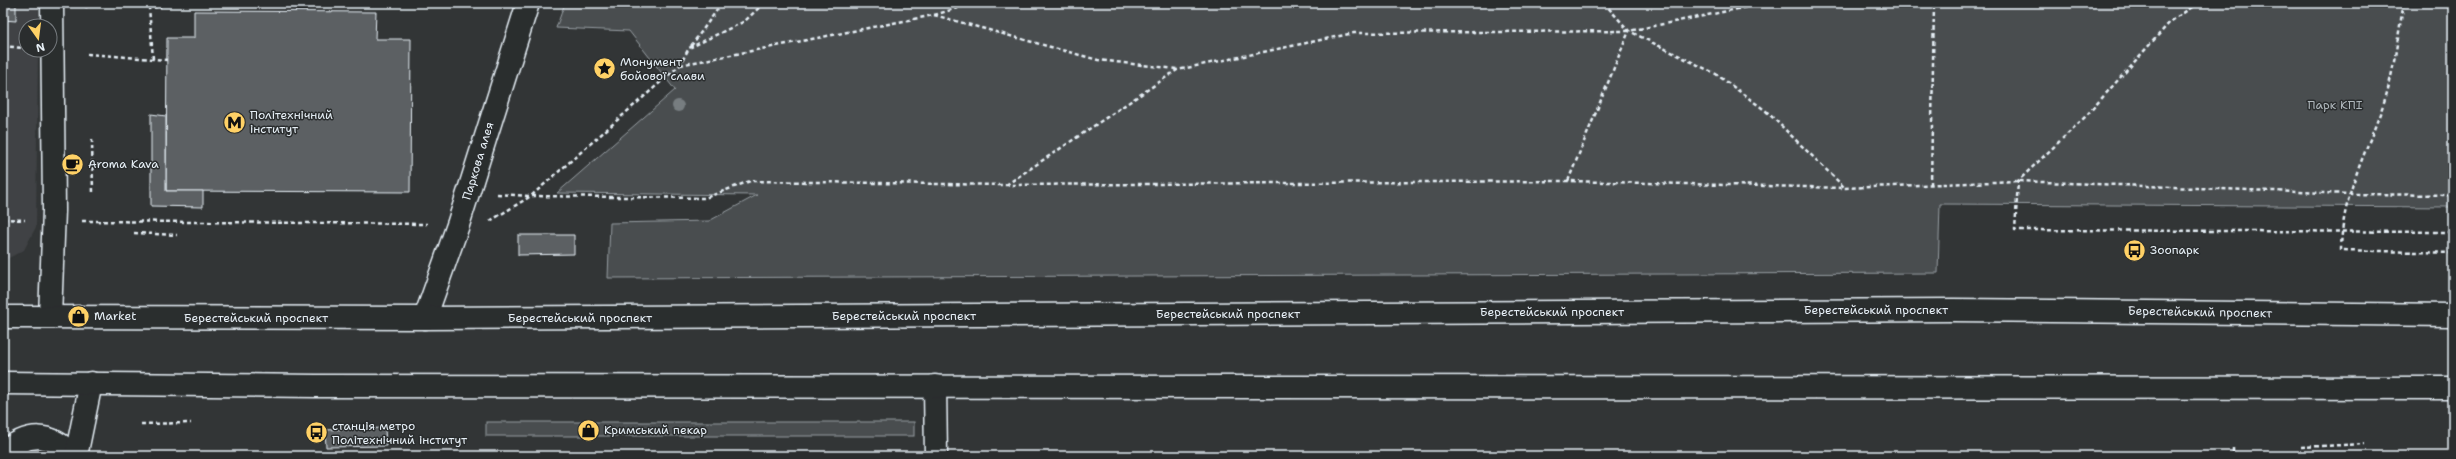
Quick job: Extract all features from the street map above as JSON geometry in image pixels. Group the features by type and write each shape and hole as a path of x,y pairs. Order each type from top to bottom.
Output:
{"main road":[{"path":"50,317 53,220 52,3"},
{"name":"Паркова алея","path":"425,318 458,225 528,3"},
{"name":"Берестейський проспект","path":"3,317 425,318 1953,310 2453,315"},
{"path":"3,383 316,386 2453,388"},
{"path":"76,456 90,383"},
{"path":"935,386 936,456"},
{"path":"3,454 13,445 36,437 59,443 72,456"}],"path":[{"path":"86,8 87,3"},
{"path":"148,3 153,59"},
{"path":"149,7 160,7 160,3"},
{"path":"494,194 531,196 680,65 689,48 722,3"},
{"path":"689,48 745,21 764,3"},
{"path":"680,65 934,14 975,3"},
{"path":"1604,3 1629,31 1716,74 1766,111 1845,188"},
{"path":"934,14 1098,60 1177,70 1354,33 1629,31 1767,3"},
{"path":"1932,185 1934,3"},
{"path":"2198,3 2170,22 2085,117 2018,181 2015,230 2453,232"},
{"path":"2404,3 2386,95 2349,194 2342,231 2341,250 2453,253"},
{"path":"2448,3 2453,6"},
{"path":"1568,181 1629,31"},
{"path":"3,46 18,47"},
{"path":"88,54 167,60"},
{"path":"1006,185 1177,70"},
{"path":"92,140 93,194"},
{"path":"750,181 1006,185 1568,181 1845,188 2018,181 2349,194 2453,195"},
{"path":"3,219 185,220"},
{"path":"134,233 177,235"},
{"path":"141,424 191,423"},
{"path":"2301,447 2365,444"},
{"path":"2233,448 2233,456"},
{"path":"1937,453 1942,456"}],"shaded area":[{"path":"3,3 39,3 38,18 18,18 18,58 38,58 36,227 24,250 3,261"}],"green space":[{"name":"Парк КПІ","path":"565,3 2453,3 2453,207 1940,204 1938,273 608,278 610,223 709,221 757,195 557,193 675,90 629,31 556,28"},
{"path":"486,422 914,422 914,436 486,436"}],"building":[{"path":"3,3 16,3 16,21 3,20"},
{"path":"194,11 376,12 375,39 411,39 410,192 166,191 167,38 194,38"},
{"path":"151,114 166,116 166,191 203,191 203,207 151,206"},
{"path":"518,235 574,235 574,254 518,255"},
{"path":"385,428 386,446 326,447 325,430"}],"place":[{"name":"Монумент бойової слави","path":"604,69"},
{"name":"Політехнічний інститут","path":"234,122"},
{"name":"Aroma Kava","path":"72,164"},
{"name":"Зоопарк","path":"2135,250"},
{"name":"Market","path":"79,316"},
{"name":"Кримський пекар","path":"589,430"},
{"name":"станція метро Політехнічний інститут","path":"317,433"}]}
